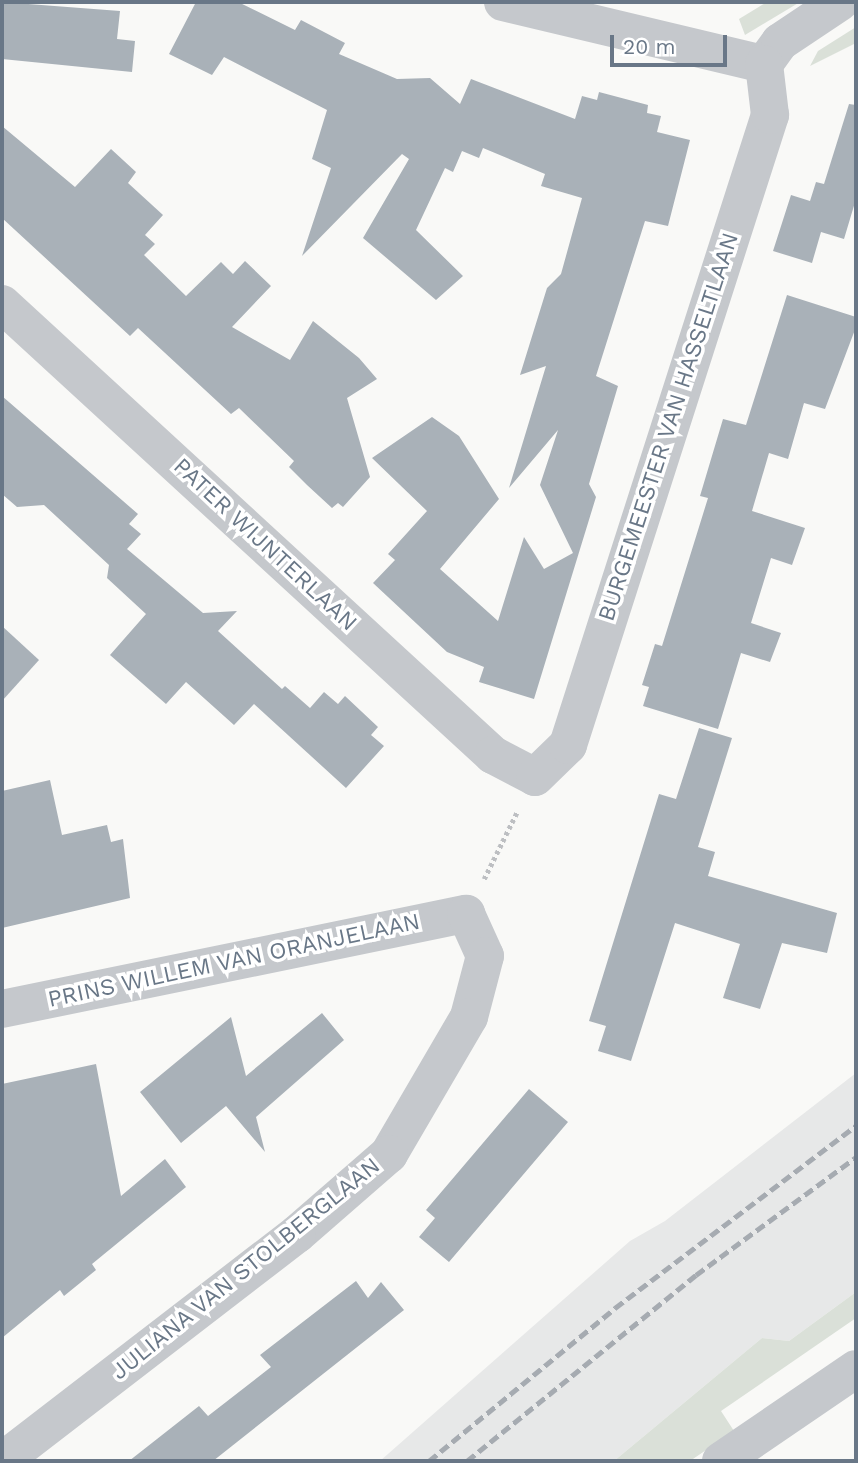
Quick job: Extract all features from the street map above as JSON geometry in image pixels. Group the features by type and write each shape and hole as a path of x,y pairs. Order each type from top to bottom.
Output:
{"street":[{"path":"503,2 764,64 780,42 840,2"},
{"name":"BURGEMEESTER VAN HASSELTLAAN","path":"535,777 568,745 770,115 764,64"},
{"name":"PATER WIJNTERLAAN","path":"2,304 493,754 535,777"},
{"name":"PRINS WILLEM VAN ORANJELAAN","path":"2,1009 466,914"},
{"name":"JULIANA VAN STOLBERGLAAN","path":"2,1461 297,1234 389,1154 469,1017 485,956 466,914"},
{"path":"721,1461 856,1369"}],"path":[{"path":"466,914 535,777"}],"shaded area":[{"path":"767,2 800,2 745,35 739,19"},
{"path":"856,27 856,43 810,66 818,51"},
{"path":"856,1073 856,1292 789,1341 762,1338 614,1461 380,1461 630,1241 665,1221"},
{"path":"856,1292 856,1318 721,1411 734,1431 690,1461 614,1461 762,1338 789,1341"}],"building":[{"path":"2,2 120,11 117,39 135,41 132,72 2,59"},
{"path":"196,2 238,2 295,30 301,20 345,43 339,54 397,79 430,78 460,104 471,79 575,119 582,96 597,100 599,92 648,105 647,113 661,116 657,132 690,140 668,226 645,221 596,376 618,386 589,484 596,497 534,699 479,682 484,667 447,652 373,583 395,560 388,554 427,511 372,458 432,417 459,436 499,499 440,569 498,621 524,537 544,569 573,553 540,485 558,430 509,488 546,366 520,375 547,288 561,274 582,198 541,186 545,174 483,148 479,158 462,151 453,172 445,168 416,230 463,276 436,300 363,238 409,159 402,154 302,256 331,168 312,159 327,110 224,57 212,75 169,54"},
{"path":"849,104 856,105 856,199 844,239 821,232 812,263 773,251 791,195 810,201 816,182 824,184"},
{"path":"2,126 75,187 111,149 136,172 128,183 163,215 145,235 155,244 144,255 186,296 221,262 233,274 245,261 271,286 232,327 290,360 313,321 359,358 377,379 347,398 370,477 343,507 338,503 332,508 307,485 289,467 294,461 239,408 231,414 138,328 130,336 2,218"},
{"path":"787,295 856,317 856,327 825,409 804,403 788,459 769,453 752,511 805,528 792,565 771,558 751,623 781,633 770,662 741,653 718,729 643,706 649,687 642,685 655,644 662,646 708,498 700,496 723,419 746,425"},
{"path":"2,396 138,514 129,524 141,534 127,549 203,613 237,611 218,631 282,689 285,686 310,708 324,692 338,704 345,696 378,727 371,735 384,746 346,788 254,704 234,725 186,682 166,704 110,655 146,614 107,578 109,565 44,505 17,507 2,494"},
{"path":"2,626 39,660 2,701"},
{"path":"699,728 732,738 698,847 715,852 708,876 837,913 827,953 782,943 760,1009 723,998 740,944 675,923 631,1061 598,1051 606,1026 589,1021 659,794 676,799"},
{"path":"50,780 62,835 107,825 111,842 123,839 130,898 2,928 2,791"},
{"path":"322,1013 344,1040 256,1117 265,1152 226,1106 181,1143 140,1092 231,1017 246,1076"},
{"path":"96,1064 121,1196 165,1159 186,1187 92,1264 96,1270 64,1296 60,1290 2,1338 2,1084"},
{"path":"529,1089 568,1122 449,1262 419,1237 435,1218 426,1210"},
{"path":"356,1281 368,1298 381,1282 404,1310 213,1461 129,1461 199,1406 208,1416 271,1367 260,1355"}],"railway":[{"path":"429,1461 615,1308 856,1126"},
{"path":"467,1461 696,1275 856,1157"}]}
